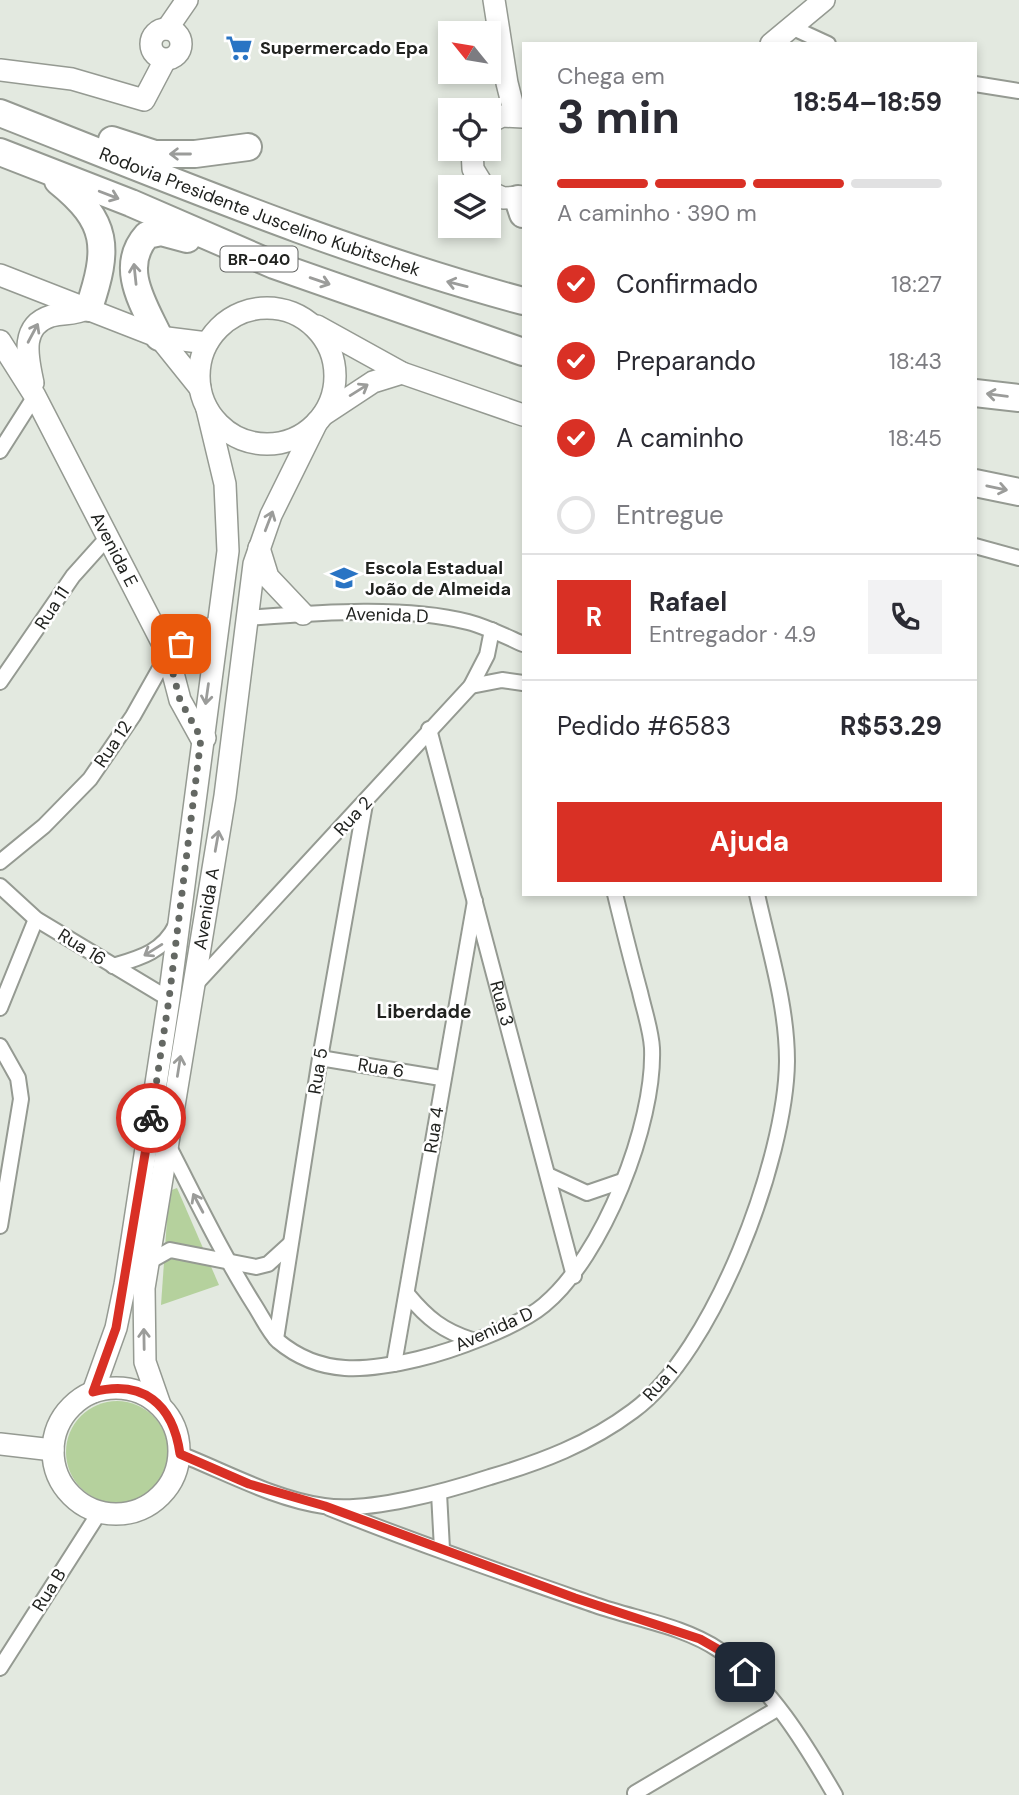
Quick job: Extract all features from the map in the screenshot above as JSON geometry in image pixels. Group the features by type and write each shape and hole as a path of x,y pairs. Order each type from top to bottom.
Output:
{"highway":[{"path":"0,97 155,154 195,154 248,147"},
{"name":"Rodovia Presidente Juscelino Kubitschek","path":"0,113 369,255 443,280 522,301"},
{"name":"Rodovia Presidente Juscelino Kubitschek","path":"0,152 274,265 522,352"},
{"path":"43,169 86,206 101,234 102,268 89,308"},
{"path":"159,337 139,296 133,273 134,255 147,235 169,234 274,265"},
{"path":"977,393 1019,398"},
{"path":"977,483 1019,492"}],"street":[{"path":"494,0 507,83 507,118"},
{"path":"773,42 824,0"},
{"path":"0,70 72,79 144,100 158,63 173,58 181,46 176,19"},
{"path":"791,27 824,42"},
{"path":"0,60 26,73"},
{"path":"977,84 1019,91"},
{"path":"501,197 521,203"},
{"path":"0,275 159,337 207,343"},
{"path":"402,373 373,382 290,440 258,444 229,432 206,409 200,388 200,365 207,343 231,318 241,312 264,307 287,310 308,320 402,373 522,415"},
{"path":"0,451 35,396 26,351 28,337 38,322 53,316 74,315 89,308"},
{"path":"308,320 324,337 333,358 335,380 330,403 319,419"},
{"path":"159,337 200,388"},
{"name":"Avenida E","path":"0,341 35,396 168,654 180,700 201,738"},
{"name":"Avenida A","path":"93,1392 116,1328 125,1284 169,999 201,738 228,551 225,484 206,409"},
{"name":"Avenida A","path":"160,1405 145,1362 144,1288 232,737 254,564 271,514 319,419"},
{"name":"Rua 11","path":"0,682 73,576 108,537"},
{"path":"977,547 1019,558"},
{"path":"260,548 268,577 303,614"},
{"name":"Avenida D","path":"246,618 360,612 443,617 492,630 522,644"},
{"name":"Rua 12","path":"0,862 44,826 90,779 133,716 168,654 194,633 217,622"},
{"name":"Rua 2","path":"191,989 365,804 429,729 471,686 487,655 492,630"},
{"path":"471,686 502,680 522,682"},
{"name":"Rua 3","path":"429,729 574,1276"},
{"path":"201,738 232,737"},
{"name":"Rua 5","path":"276,1339 320,1058 365,804"},
{"name":"Rua 16","path":"0,886 36,919 169,999"},
{"name":"Rua 4","path":"394,1364 475,896"},
{"name":"Avenida D","path":"167,1143 229,1262 276,1339 309,1362 348,1369 394,1364 434,1355 542,1307 574,1276 599,1235 622,1181 653,1082 652,1044 615,896"},
{"name":"Rua 1","path":"180,1454 249,1484 325,1506 398,1500 439,1493 536,1463 585,1443 635,1410 675,1368 704,1324 728,1277 772,1159 783,1111 787,1062 785,1021 757,896"},
{"path":"113,966 155,951 170,937 180,918"},
{"path":"0,1008 36,919"},
{"path":"0,1046 18,1078 21,1099 0,1226"},
{"name":"Rua 6","path":"320,1058 442,1078"},
{"path":"548,1175 587,1193 622,1181"},
{"path":"147,1263 170,1250 256,1267 268,1264 290,1244"},
{"path":"408,1295 447,1333 472,1340"},
{"path":"128,1388 145,1394 160,1405 177,1432 180,1454 169,1486 156,1501 129,1513 99,1513 81,1504 66,1490 57,1473 53,1450 55,1434 63,1416 76,1402 93,1392 128,1388"},
{"path":"0,1444 53,1450"},
{"path":"439,1493 442,1549"},
{"path":"325,1506 575,1598 700,1639 721,1651 745,1672 777,1709 835,1795"},
{"name":"Rua B","path":"0,1668 99,1513"},
{"path":"635,1793 777,1709"}],"green space":[{"path":"177,1188 219,1285 161,1305 169,1191"},
{"path":"117,1401 136,1405 153,1416 164,1433 168,1452 164,1471 153,1488 136,1499 117,1503 98,1499 81,1488 70,1471 66,1452 70,1433 81,1416 98,1405"}],"way so far":[{"path":"151,1118 169,999 201,738 180,700 174,683 168,654 181,644"}],"place":[{"name":"Supermercado Epa","path":"239,48"},
{"name":"Escola Estadual João de Almeida","path":"344,578"}],"district":[{"name":"Liberdade","path":"424,1011"}],"route":[{"path":"151,1118 116,1328 93,1392 128,1388 145,1394 170,1417 177,1432 180,1454 249,1484 325,1506 575,1598 700,1639 721,1651 745,1672"}]}
